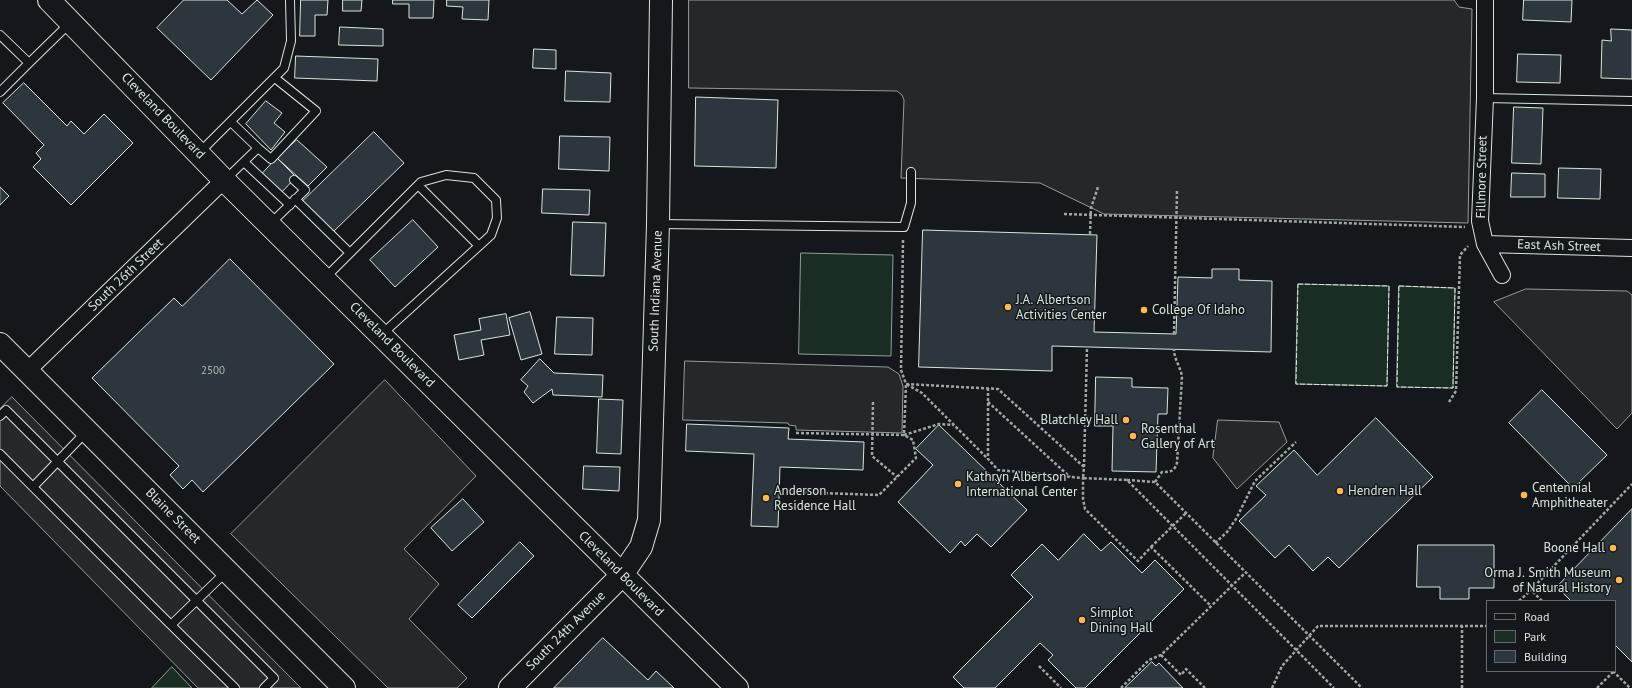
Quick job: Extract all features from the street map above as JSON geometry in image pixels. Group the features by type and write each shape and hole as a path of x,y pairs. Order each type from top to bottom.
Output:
{"main road":[{"name":"Cleveland Boulevard","path":"49,0 224,180 737,688"},
{"name":"South Indiana Avenue","path":"622,575 641,547 649,520 658,224 662,0"},
{"name":"Blaine Street","path":"0,344 228,570 344,688"},
{"name":"South 24th Avenue","path":"516,686 622,575"}],"street":[{"name":"Fillmore Street","path":"1485,0 1485,98 1480,222 1485,244 1502,275"},
{"name":"South 26th Street","path":"27,371 224,180"},
{"name":"East Ash Street","path":"1485,244 1632,248"}],"lane":[{"path":"199,153 284,68 291,41 290,0"},
{"path":"0,92 71,22"},
{"path":"0,35 29,63"},
{"path":"230,122 272,160 316,111 275,78"},
{"path":"1485,98 1632,101"},
{"path":"224,180 258,148"},
{"path":"244,162 293,202 350,253"},
{"path":"658,224 904,227 911,202 911,172"},
{"path":"324,278 422,182 446,175 474,178 496,200 497,218 491,235 381,335"},
{"path":"270,225 305,190 294,180"},
{"path":"418,185 479,246"},
{"path":"0,416 6,410 274,678 264,688"},
{"path":"32,487 87,431"},
{"path":"0,454 235,688"},
{"path":"171,625 228,570"}],"path":[{"path":"1090,234 1091,208 1098,187"},
{"path":"1174,334 1177,189"},
{"path":"1064,214 1469,227"},
{"path":"904,227 901,370 906,384 904,435"},
{"path":"1449,402 1456,391 1460,255 1466,249 1469,242"},
{"path":"1087,347 1083,478 1083,499 1085,509 1138,561 1186,513"},
{"path":"1155,482 1162,472 1170,472 1176,468 1177,463 1182,376 1179,364 1175,358 1174,349"},
{"path":"906,384 998,389 1084,467"},
{"path":"906,384 922,393 998,470 1083,478 1155,482 1362,688"},
{"path":"988,388 988,459"},
{"path":"874,402 872,456 897,477"},
{"path":"988,402 1070,477"},
{"path":"796,433 904,435 939,424 954,425"},
{"path":"790,492 879,495 916,458 913,440 904,435"},
{"path":"1215,542 1227,532 1236,519 1255,481 1296,442"},
{"path":"1127,480 1334,688"},
{"path":"1520,600 1632,484"},
{"path":"1629,487 1632,490"},
{"path":"1152,547 1211,606"},
{"path":"1121,688 1149,660 1161,655 1245,573"},
{"path":"1531,590 1541,600"},
{"path":"1272,688 1282,666 1318,626 1486,626"},
{"path":"1462,626 1462,688"},
{"path":"1161,655 1180,675 1186,669 1205,688"},
{"path":"1039,666 1061,688"},
{"path":"1597,688 1612,672"},
{"path":"1614,672 1630,688"},
{"path":"1623,688 1626,685"}],"green space":[{"path":"801,253 893,255 891,356 799,354"},
{"path":"1298,284 1389,286 1387,386 1296,384"},
{"path":"1399,286 1455,288 1453,388 1397,387"},
{"path":"172,667 192,688 152,688"}],"shaded area":[{"path":"689,0 1454,0 1459,7 1472,9 1468,223 1104,214 1040,183 901,178 904,100 902,95 897,91 689,88"},
{"path":"1526,289 1627,291 1632,295 1632,413 1617,429 1494,302"},
{"path":"685,361 888,367 899,374 903,386 902,433 796,430 796,426 789,425 788,423 683,420"},
{"path":"385,380 476,476 404,549 439,584 409,619 467,678 457,688 388,688 231,534"},
{"path":"12,397 301,688 198,688 0,486 0,409"},
{"path":"1218,420 1279,422 1287,442 1237,489 1213,458"}],"building":[{"path":"184,0 227,0 242,14 257,0 273,15 211,80 157,28"},
{"path":"301,0 328,0 327,15 315,15 315,36 300,36"},
{"path":"343,0 362,0 361,11 343,11"},
{"path":"393,0 434,0 433,18 409,18 409,4 393,4"},
{"path":"447,0 489,0 488,20 462,19 463,7 447,6"},
{"path":"1524,0 1572,0 1571,22 1523,20"},
{"path":"340,27 383,29 383,46 339,45"},
{"path":"1611,29 1632,30 1632,79 1601,78 1602,40 1611,41"},
{"path":"534,49 556,50 556,69 533,68"},
{"path":"1518,54 1561,55 1560,83 1517,82"},
{"path":"296,56 378,59 377,81 295,78"},
{"path":"566,71 611,73 610,102 565,101"},
{"path":"24,83 67,126 71,121 84,134 104,114 133,143 71,205 33,167 41,159 36,153 44,145 3,103"},
{"path":"696,97 778,100 776,168 695,166"},
{"path":"266,101 282,113 274,123 285,132 271,150 246,124"},
{"path":"1514,107 1543,108 1541,164 1512,163"},
{"path":"374,132 404,163 333,232 303,201"},
{"path":"560,136 610,137 609,171 559,169"},
{"path":"297,140 327,167 308,186 277,158"},
{"path":"277,158 296,177 280,194 261,175"},
{"path":"1559,168 1601,169 1600,199 1558,198"},
{"path":"1512,173 1545,174 1545,197 1511,197"},
{"path":"0,187 9,196 0,205"},
{"path":"543,189 590,190 589,215 542,213"},
{"path":"413,220 438,247 395,287 370,260"},
{"path":"573,222 606,223 604,276 571,275"},
{"name":"J.A. Albertson Activities Center","path":"923,230 1097,235 1094,332 1176,334 1178,277 1212,278 1212,269 1239,269 1239,280 1272,281 1271,352 1052,346 1052,371 919,367"},
{"path":"230,259 334,364 203,492 192,480 183,489 170,475 179,466 92,378 174,298 182,306"},
{"path":"530,312 542,354 521,360 509,318"},
{"path":"506,314 510,335 481,340 484,355 459,360 454,335 481,330 479,319"},
{"path":"557,317 593,318 592,355 555,354"},
{"path":"540,359 554,373 603,375 602,397 553,395 552,389 533,403 524,392 528,386 521,380"},
{"name":"Blatchley Hall","path":"1096,377 1132,378 1132,387 1168,388 1167,414 1158,414 1156,472 1112,471 1113,426 1095,426"},
{"path":"1542,390 1607,455 1573,488 1509,423"},
{"path":"599,399 623,400 621,454 597,453"},
{"name":"Hendren Hall","path":"1376,418 1433,477 1339,568 1328,557 1313,571 1289,545 1275,558 1239,521 1266,495 1256,486 1294,450 1317,475"},
{"name":"Anderson Residence Hall","path":"687,424 789,428 788,439 864,442 863,470 780,467 778,527 751,526 754,454 686,451"},
{"name":"Kathryn Albertson International Center","path":"939,425 1027,510 991,547 977,534 965,546 961,541 950,553 898,502 933,465 916,449"},
{"path":"584,466 620,467 619,491 583,489"},
{"path":"463,499 484,522 452,551 431,528"},
{"name":"Boone Hall","path":"1632,509 1632,662 1616,646 1616,600 1570,600 1557,587"},
{"name":"Simplot Dining Hall","path":"1084,534 1101,551 1111,542 1142,573 1155,560 1184,589 1085,688 1076,688 1048,660 1053,655 1040,643 995,688 964,688 953,677 1033,597 1011,575 1042,544 1058,560"},
{"path":"520,542 534,556 472,618 458,605"},
{"path":"1418,545 1494,545 1494,588 1469,588 1469,599 1440,599 1440,587 1417,587"},
{"path":"603,638 648,680 656,671 674,688 554,688"},
{"path":"1152,662 1156,666 1159,663 1183,688 1125,688"}],"fence":[{"path":"1298,284 1389,286 1387,386 1296,384 1298,284"},
{"path":"1399,286 1455,288 1453,388 1397,387 1399,286"}],"place":[{"name":"J.A. Albertson Activities Center","path":"1008,307"},
{"name":"College Of Idaho","path":"1144,310"},
{"name":"Blatchley Hall","path":"1126,420"},
{"name":"Rosenthal Gallery of Art","path":"1133,436"},
{"name":"Kathryn Albertson International Center","path":"958,484"},
{"name":"Hendren Hall","path":"1340,491"},
{"name":"Centennial Amphitheater","path":"1524,495"},
{"name":"Anderson Residence Hall","path":"766,498"},
{"name":"Boone Hall","path":"1613,548"},
{"name":"Orma J. Smith Museum of Natural History","path":"1619,580"},
{"name":"Simplot Dining Hall","path":"1082,620"}]}
